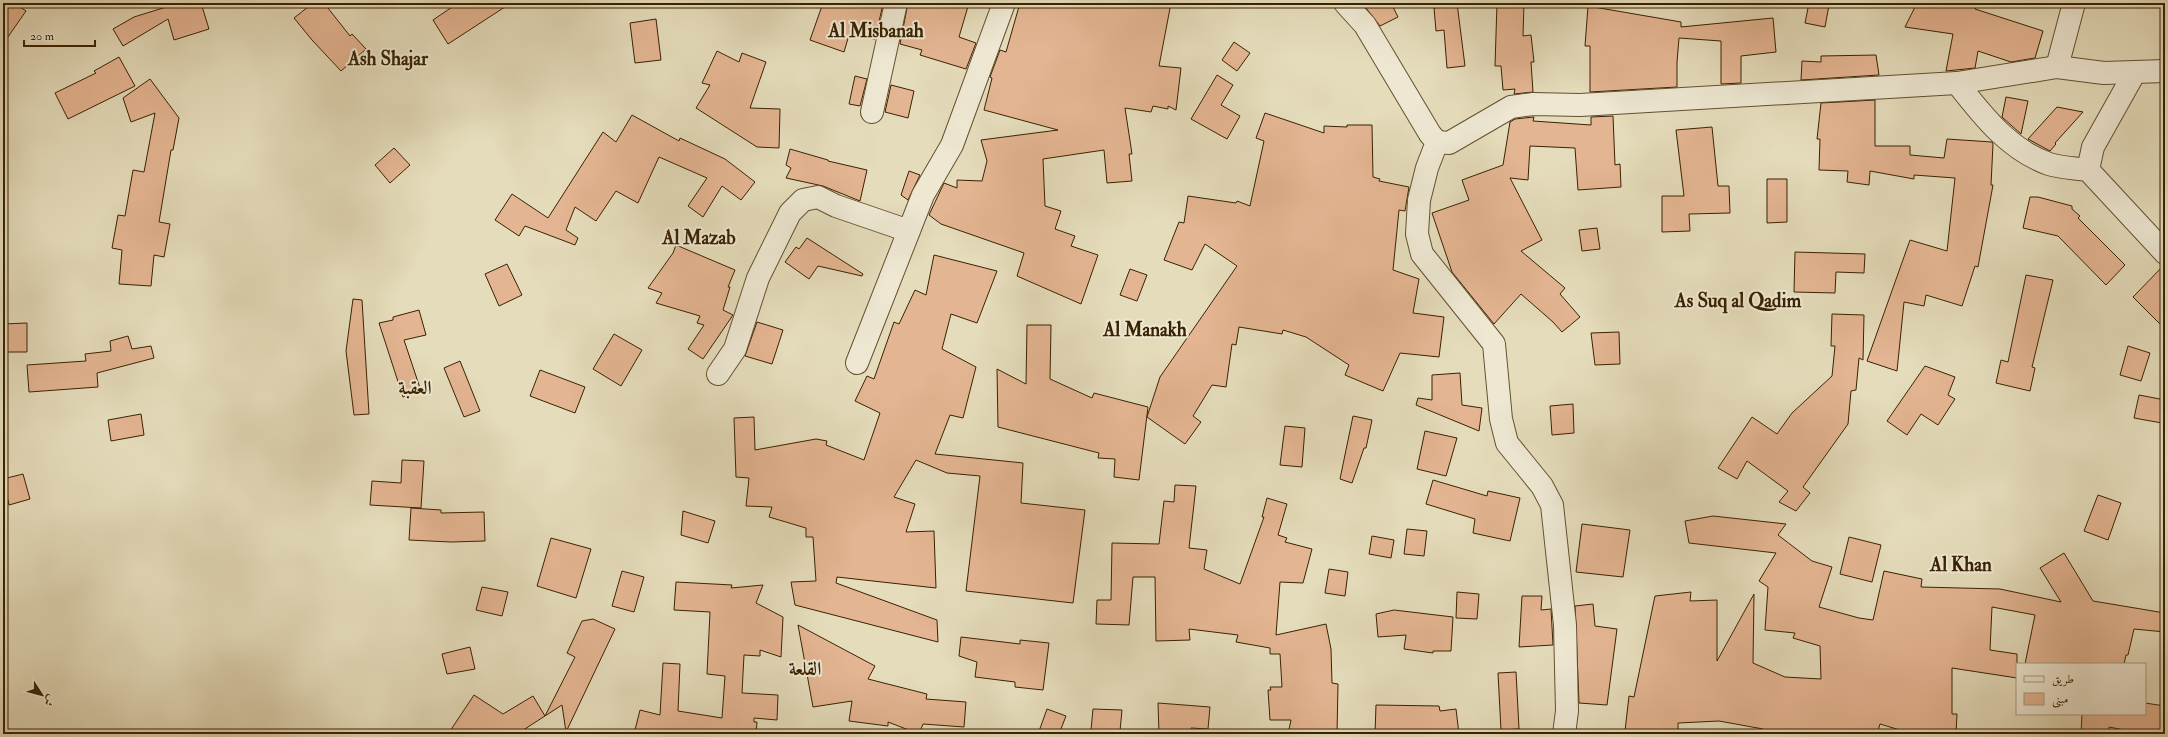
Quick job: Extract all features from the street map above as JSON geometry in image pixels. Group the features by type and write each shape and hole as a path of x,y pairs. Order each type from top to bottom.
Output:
{"street":[{"path":"872,112 896,3"},
{"path":"857,363 923,195 952,145 1004,3"},
{"path":"1345,3 1365,25 1430,134 1438,142 1449,143 1506,109 1533,104 1580,105 1957,83 2058,67 2104,73 2165,71"},
{"path":"1364,3 1365,25"},
{"path":"2058,67 2074,3"},
{"path":"2088,170 2093,147 2135,72"},
{"path":"1957,83 2002,135 2027,155 2050,164 2088,170 2165,254"},
{"path":"1438,142 1427,168 1419,200 1417,234 1422,254 1494,344 1501,419 1507,443 1542,486 1552,505 1565,625 1567,711 1564,734"},
{"path":"718,374 735,349 758,278 790,213 803,200 818,197 836,206 909,231"}],"building":[{"path":"3,3 14,3 26,11 3,44"},
{"path":"179,3 201,3 209,29 174,40 168,19 123,46 113,29 134,17"},
{"path":"313,3 324,3 350,36 352,34 366,49 341,71 294,18"},
{"path":"458,3 511,3 448,44 433,20"},
{"path":"823,3 883,4 875,39 849,35 844,52 810,40"},
{"path":"908,3 969,3 959,37 976,43 966,69 920,55 922,50 900,44"},
{"path":"1020,3 1171,3 1159,66 1181,68 1176,110 1168,106 1168,109 1153,106 1151,112 1125,108 1132,154 1129,154 1132,181 1107,183 1104,150 1043,159 1045,206 1061,211 1055,229 1075,236 1071,246 1098,255 1081,304 1017,276 1024,253 941,224 929,215 944,183 957,188 957,180 982,181 987,161 981,140 1058,130 984,110 992,78 990,77 1000,50 1006,52"},
{"path":"1362,3 1391,3 1398,17 1380,26"},
{"path":"1457,3 1465,66 1447,68 1444,30 1436,31 1434,8 1442,7 1441,4"},
{"path":"1497,3 1524,3 1523,36 1531,35 1534,62 1531,62 1533,92 1514,94 1515,89 1503,90 1501,66 1495,66"},
{"path":"1809,3 1829,5 1825,27 1805,23"},
{"path":"1917,3 1976,3 1975,9 2043,31 2035,58 2011,62 1978,51 1975,68 1946,71 1953,34 1905,27"},
{"path":"1588,6 1681,22 1681,27 1773,18 1776,52 1741,56 1741,83 1721,84 1721,41 1679,38 1677,87 1590,92 1590,46 1585,46"},
{"path":"656,19 661,60 635,63 630,23"},
{"path":"1234,42 1250,53 1237,71 1222,60"},
{"path":"717,51 739,62 742,53 766,62 750,108 780,109 779,148 757,147 696,108 710,85 702,83"},
{"path":"1876,55 1879,75 1801,80 1802,61 1821,62 1821,56"},
{"path":"119,57 135,86 68,119 55,93 96,73 94,71"},
{"path":"1217,75 1233,85 1221,105 1240,116 1227,139 1191,119"},
{"path":"855,76 867,79 860,106 849,104"},
{"path":"150,79 179,118 173,150 171,150 159,222 170,224 164,257 154,255 151,286 119,284 122,250 112,248 118,215 125,216 133,170 144,172 155,113 131,122 123,98"},
{"path":"891,85 914,91 908,118 885,112"},
{"path":"2006,97 2028,101 2021,134 2002,117"},
{"path":"1875,100 1875,146 1910,146 1910,155 1944,158 1947,139 1992,142 1993,144 1991,185 1993,185 1978,267 1975,266 1962,306 1926,295 1924,306 1904,302 1897,371 1867,361 1910,240 1947,251 1955,178 1914,175 1914,179 1870,171 1869,185 1847,182 1848,171 1819,170 1820,139 1817,139 1821,103"},
{"path":"2057,107 2083,112 2055,143 2056,144 2050,151 2028,139"},
{"path":"1265,113 1324,133 1324,126 1347,127 1347,125 1372,125 1373,177 1380,179 1379,181 1409,187 1405,211 1399,210 1393,270 1419,279 1413,313 1444,317 1439,357 1400,353 1383,391 1345,375 1349,365 1306,337 1283,330 1282,334 1239,327 1236,345 1232,344 1226,387 1212,385 1193,416 1201,422 1185,444 1147,417 1160,377 1237,266 1205,244 1192,270 1164,260 1179,222 1184,223 1188,196 1236,203 1237,201 1250,206 1264,141 1256,138"},
{"path":"632,115 679,141 680,138 725,159 755,182 741,200 722,186 703,217 688,206 707,178 659,157 638,203 616,191 596,221 575,207 566,230 578,238 575,245 525,226 519,236 495,220 512,194 548,218 603,132 616,142"},
{"path":"1613,116 1615,165 1620,164 1621,187 1578,190 1575,148 1530,146 1528,180 1510,178 1542,240 1521,251 1565,288 1560,294 1580,317 1562,332 1553,322 1521,294 1494,324 1452,272 1432,213 1469,200 1462,180 1503,165 1510,122 1515,119 1534,117 1533,121 1591,125 1591,117"},
{"path":"1712,127 1718,186 1729,186 1730,213 1689,214 1690,231 1662,232 1662,196 1684,196 1676,130"},
{"path":"394,148 410,165 390,183 375,165"},
{"path":"790,149 828,161 867,170 860,201 823,186 786,178 791,168 786,165"},
{"path":"909,171 920,175 908,200 901,195"},
{"path":"1767,179 1787,179 1787,222 1767,223"},
{"path":"2030,197 2038,197 2072,206 2072,209 2080,216 2078,218 2125,265 2106,285 2058,236 2023,228"},
{"path":"1597,228 1600,249 1582,251 1579,230"},
{"path":"807,238 863,274 862,276 818,266 809,279 785,262 796,247 799,249"},
{"path":"676,245 735,270 728,287 730,287 723,310 733,315 703,359 688,349 704,325 697,323 700,316 656,303 662,293 648,288 673,253"},
{"path":"1795,252 1865,254 1864,273 1836,272 1835,293 1794,292"},
{"path":"934,255 997,271 977,323 951,314 942,349 976,367 963,418 950,415 935,454 1023,463 1021,503 1085,510 1073,603 966,591 980,476 947,473 916,460 894,497 915,504 906,532 934,531 936,588 837,577 836,583 937,620 938,642 795,605 791,582 816,581 813,537 806,537 806,528 769,517 772,507 746,506 749,478 736,477 734,418 754,417 755,450 816,439 827,441 826,445 864,460 880,413 855,401 867,376 874,379 894,322 899,324 915,290 926,295"},
{"path":"507,264 522,295 499,306 485,274"},
{"path":"2165,265 2165,329 2133,297"},
{"path":"1130,269 1147,275 1137,301 1120,295"},
{"path":"2026,275 2053,280 2032,367 2035,368 2030,391 1996,383 2001,360 2008,362"},
{"path":"353,299 362,300 369,414 354,415 346,351"},
{"path":"419,310 426,335 404,340 421,391 403,397 379,323 393,320 393,317"},
{"path":"1832,314 1864,315 1863,360 1859,358 1856,390 1851,391 1848,424 1803,487 1810,493 1796,511 1779,502 1788,491 1747,461 1737,479 1718,468 1752,417 1777,434 1792,413 1832,376 1835,346 1831,346"},
{"path":"757,322 783,330 772,364 745,356"},
{"path":"27,323 27,352 3,352 3,324"},
{"path":"1027,325 1051,325 1050,379 1092,398 1094,393 1148,407 1139,480 1114,477 1115,459 1098,458 1099,453 998,427 997,369 1026,384"},
{"path":"1619,332 1620,364 1595,365 1591,333"},
{"path":"614,334 642,350 621,386 593,369"},
{"path":"128,336 132,349 151,346 154,358 97,373 98,387 29,392 27,365 86,361 85,354 111,351 110,341"},
{"path":"2128,346 2150,353 2141,381 2120,375"},
{"path":"460,361 480,411 464,417 444,368"},
{"path":"1925,366 1955,377 1948,395 1955,399 1938,425 1921,414 1907,435 1887,421"},
{"path":"540,370 585,387 575,413 530,396"},
{"path":"1460,373 1462,405 1482,408 1479,431 1416,405 1418,398 1432,400 1432,375"},
{"path":"2139,395 2165,400 2162,423 2134,418"},
{"path":"1573,404 1574,433 1552,435 1550,406"},
{"path":"141,414 144,435 111,441 108,420"},
{"path":"1353,416 1372,420 1366,448 1364,448 1352,483 1340,479"},
{"path":"1285,426 1305,428 1302,467 1280,465"},
{"path":"1425,431 1457,438 1446,476 1417,469"},
{"path":"402,460 424,461 421,508 370,505 372,481 401,483"},
{"path":"23,474 30,499 9,505 3,479"},
{"path":"1433,480 1487,496 1488,491 1520,498 1510,541 1473,533 1475,519 1426,504"},
{"path":"1175,485 1196,486 1189,548 1207,550 1204,569 1240,584 1264,517 1262,517 1267,498 1287,504 1278,535 1287,538 1285,542 1312,549 1303,583 1280,582 1276,635 1326,624 1331,649 1332,683 1338,684 1337,734 1288,734 1291,720 1270,720 1268,690 1271,690 1270,687 1282,687 1280,654 1270,654 1270,648 1236,642 1238,635 1189,629 1190,640 1156,641 1155,577 1133,577 1129,625 1096,624 1097,600 1111,600 1112,543 1159,544 1164,501 1174,502"},
{"path":"2098,495 2121,503 2108,540 2084,531"},
{"path":"411,508 441,510 441,513 484,512 485,541 451,542 409,540"},
{"path":"683,511 715,521 708,543 681,535"},
{"path":"1713,516 1786,524 1778,535 1812,561 1832,567 1819,607 1859,618 1873,620 1884,571 1922,579 1921,587 2000,589 2061,602 2040,568 2064,553 2093,601 2165,613 2165,632 2134,629 2128,655 2126,655 2124,663 2025,663 2035,615 1992,607 1990,650 2017,654 2016,678 1952,668 1952,714 1957,714 1956,734 1913,734 1880,724 1877,734 1762,734 1763,729 1719,721 1678,723 1678,730 1625,731 1629,696 1634,697 1655,596 1691,592 1690,601 1717,600 1717,661 1754,594 1753,663 1785,677 1821,679 1820,646 1793,638 1795,633 1765,630 1768,587 1759,581 1776,553 1689,543 1685,521"},
{"path":"1582,524 1630,530 1623,577 1576,572"},
{"path":"1407,529 1427,531 1424,556 1404,554"},
{"path":"1372,536 1394,540 1391,558 1369,554"},
{"path":"1849,537 1881,545 1872,582 1840,574"},
{"path":"551,538 591,549 576,598 537,586"},
{"path":"1329,569 1348,572 1345,596 1325,593"},
{"path":"622,571 644,577 634,612 612,606"},
{"path":"676,582 732,585 731,588 763,585 756,603 783,617 781,657 760,650 760,656 744,655 742,693 778,695 777,720 754,718 754,722 757,722 756,734 634,734 640,710 660,715 663,663 680,664 678,711 722,718 725,676 707,674 710,612 674,610"},
{"path":"482,587 508,592 502,616 476,610"},
{"path":"1457,592 1479,594 1477,619 1456,618"},
{"path":"1522,596 1542,596 1541,610 1551,609 1553,645 1519,647"},
{"path":"1593,604 1595,626 1617,629 1607,705 1579,703 1575,606"},
{"path":"1394,610 1453,617 1451,651 1433,651 1433,653 1404,649 1406,635 1378,637 1376,614"},
{"path":"593,619 615,629 566,732 562,705 545,716 575,657 567,653 582,621"},
{"path":"798,625 875,666 868,679 927,694 926,699 966,702 964,727 923,724 919,734 888,722 888,726 849,721 852,701 813,707"},
{"path":"961,637 1020,644 1020,640 1049,643 1043,690 1015,687 1015,682 975,677 977,662 959,656"},
{"path":"470,647 475,669 447,674 442,654"},
{"path":"1516,672 1519,729 1501,730 1498,673"},
{"path":"474,695 503,714 533,696 545,716 517,734 448,734"},
{"path":"1158,703 1210,707 1208,729 1191,728 1191,734 1159,734"},
{"path":"2146,703 2165,706 2160,734 2145,734 2109,727 2108,734 2081,734 2082,715 2146,715"},
{"path":"1376,705 1439,706 1440,711 1456,709 1459,734 1375,734"},
{"path":"1047,709 1066,716 1059,734 1038,734"},
{"path":"1093,709 1122,710 1120,731 1091,730"}],"district":[{"name":"Al Misbanah","path":"876,31"},
{"name":"Ash Shajar","path":"388,59"},
{"name":"Al Mazab","path":"699,238"},
{"name":"As Suq al Qadim","path":"1738,301"},
{"name":"Al Manakh","path":"1145,330"},
{"name":"العقبة","path":"415,388"},
{"name":"Al Khan","path":"1961,565"},
{"name":"القلعة","path":"805,669"}]}
